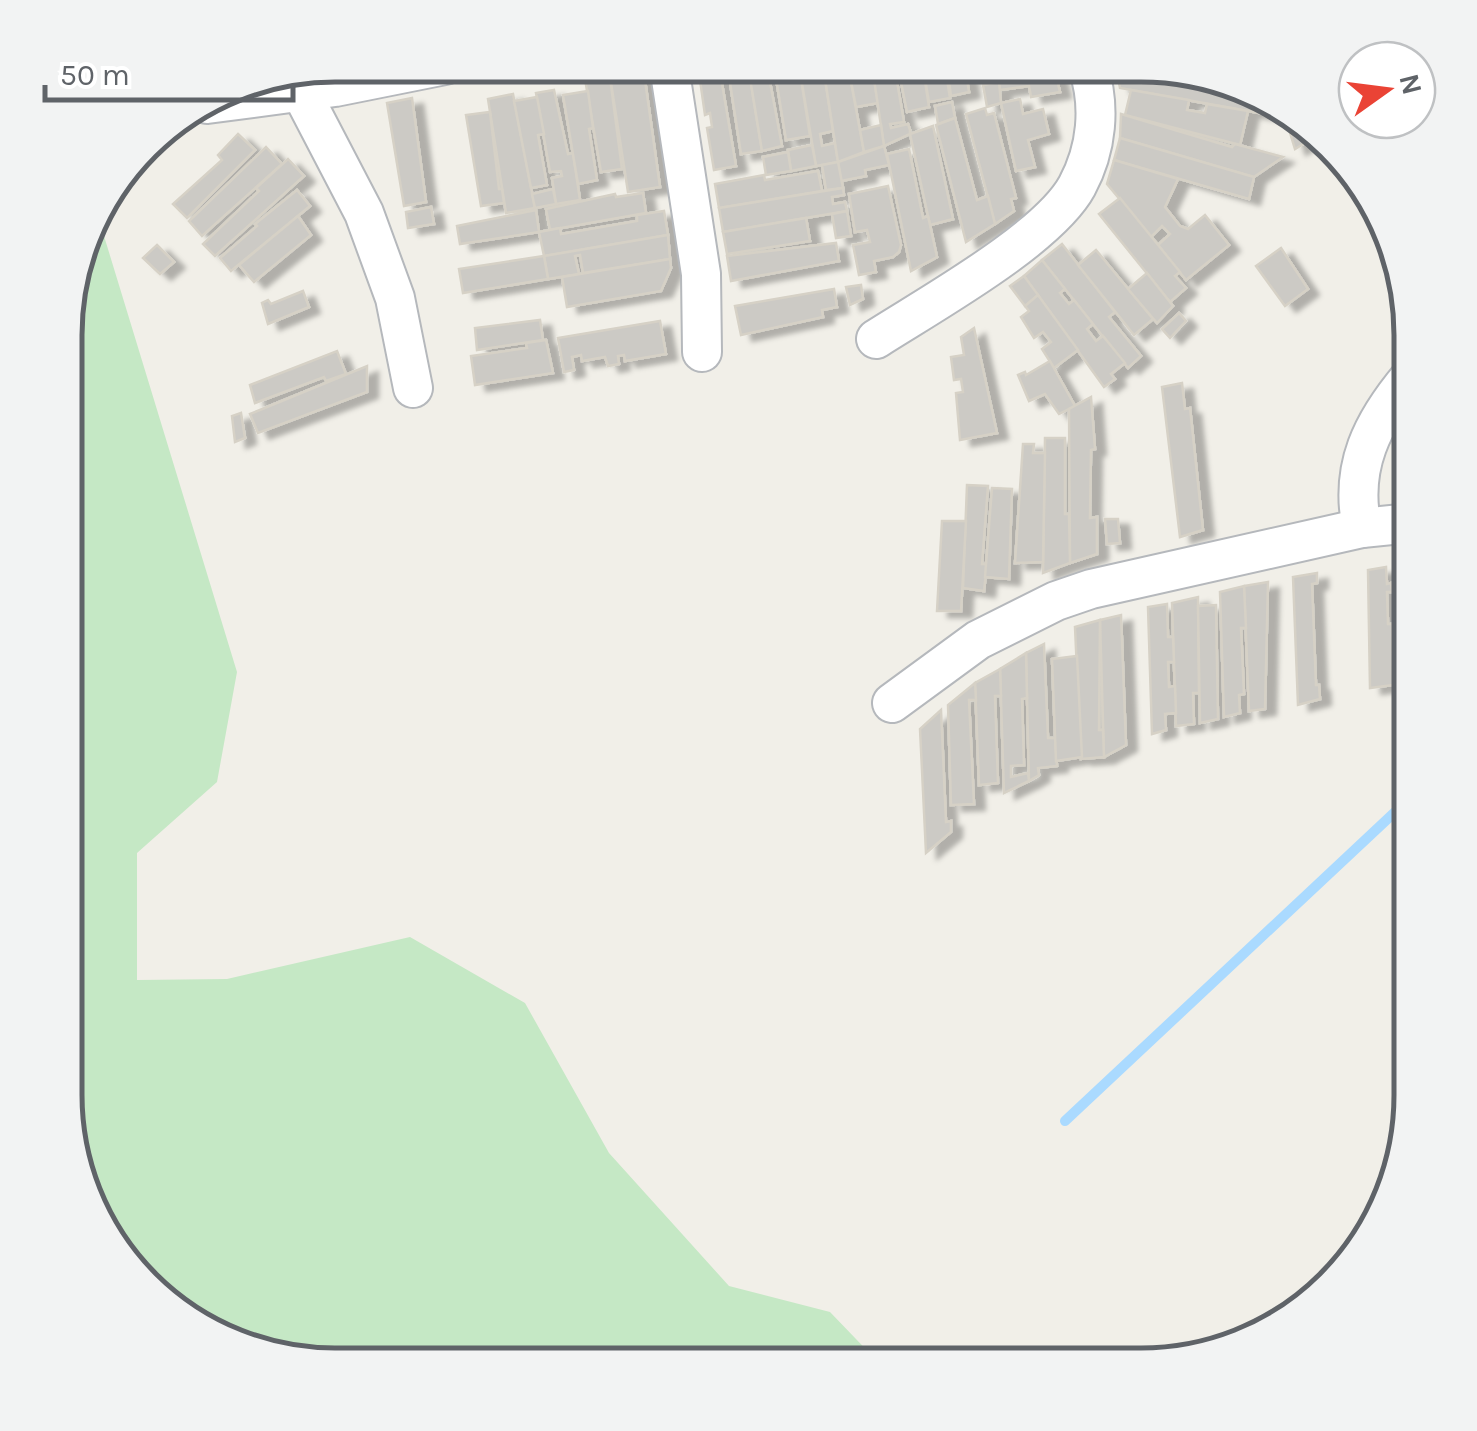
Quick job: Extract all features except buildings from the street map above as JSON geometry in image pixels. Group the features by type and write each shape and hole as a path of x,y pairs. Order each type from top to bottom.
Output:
{"street":[{"path":"247,99 354,82"},
{"path":"671,82 701,274 702,352"},
{"path":"876,338 970,279 1057,212 1077,186 1096,130 1094,83"},
{"path":"301,92 364,213 395,298 413,388"},
{"path":"1362,528 1357,504 1361,462 1394,398"},
{"path":"892,702 978,640 1056,601 1111,583 1362,528 1394,525"}],"green space":[{"path":"104,235 237,672 217,782 137,853 137,980 227,979 410,937 525,1003 609,1153 729,1286 830,1312 865,1348 303,1346 239,1329 195,1306 145,1262 116,1222 96,1177 83,1112 82,336 87,286"}],"waterway":[{"path":"1065,1121 1394,813"}]}
